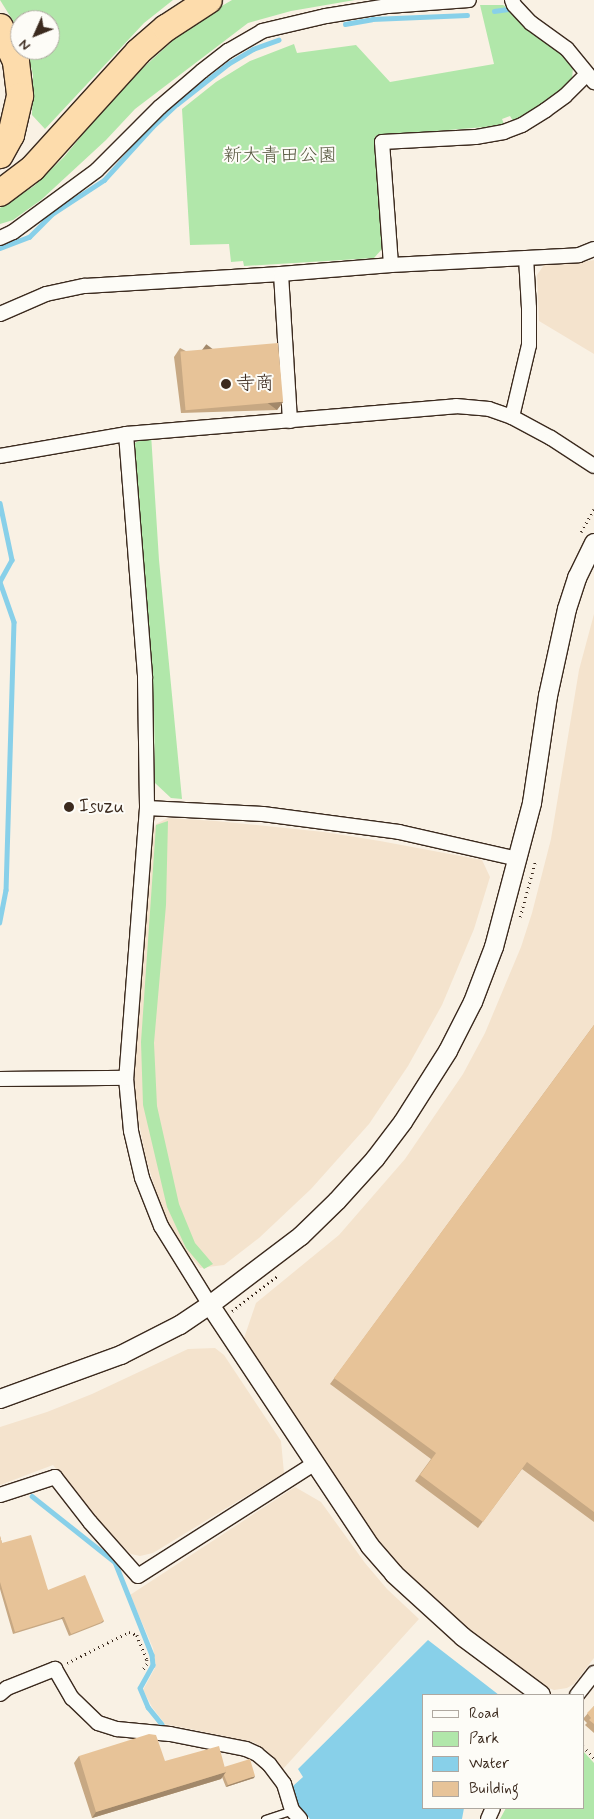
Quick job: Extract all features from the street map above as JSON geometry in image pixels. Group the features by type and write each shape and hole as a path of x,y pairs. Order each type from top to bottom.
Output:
{"highway":[{"path":"0,193 33,168 138,52 166,28 209,0"},
{"path":"0,27 16,62 20,96 11,134 0,155"}],"street":[{"path":"0,238 13,232 97,170 154,112 202,71 228,51 262,31 326,16 388,6 470,0"},
{"path":"390,265 382,142 475,137 504,132 522,125 590,78 561,44 522,15 512,0"},
{"path":"0,314 46,294 85,286 390,265 579,255 594,249"},
{"path":"512,417 529,345 530,308 526,258"},
{"path":"281,274 290,421"},
{"path":"0,456 126,434 456,406 489,409 512,417 529,425 594,466"},
{"path":"126,434 145,678 147,808 126,1078 131,1131 142,1178 161,1226 214,1312 346,1512 394,1574 463,1637 540,1694"},
{"path":"0,1399 122,1355 180,1325 214,1312 301,1236 337,1201 375,1159 403,1122 448,1051 473,1002 494,947 532,803 548,696 559,641 587,539"},
{"path":"147,808 263,814 400,832 518,859"},
{"path":"0,1079 126,1078"},
{"path":"0,1495 55,1476 90,1522 138,1576 314,1464"},
{"path":"0,1694 7,1688 54,1669 72,1698 98,1723 117,1729 170,1734 246,1749 257,1754 269,1764 284,1784 296,1815"},
{"path":"578,1694 594,1673"}],"lane":[{"path":"265,1819 296,1815"}],"path":[{"path":"587,539 594,509"},
{"path":"520,920 537,854"},
{"path":"214,1312 280,1274"},
{"path":"54,1669 129,1632 137,1635 147,1660 143,1670"},
{"path":"584,1747 594,1758"}],"shaded area":[{"path":"594,260 594,354 539,321 537,275 544,265 570,264"},
{"path":"594,614 594,1658 574,1684 567,1688 554,1690 544,1686 469,1630 409,1576 368,1529 243,1341 256,1303 339,1235 405,1159 463,1074 485,1033 521,947 532,913 551,839 579,670"},
{"path":"168,818 324,832 380,841 482,860 490,877 474,929 442,1005 408,1066 369,1124 311,1189 259,1238 224,1265 200,1268 177,1240 161,1208 145,1155 135,1101 135,1045 150,838 156,824"},
{"path":"215,1348 224,1355 281,1441 284,1473 153,1553 140,1556 131,1554 106,1530 53,1465 0,1485 0,1427 47,1412 92,1394 188,1349"},
{"path":"295,1487 321,1502 365,1563 387,1589 419,1619 283,1769 266,1750 253,1742 165,1724 152,1707 143,1690 156,1666 153,1648 130,1595"}],"green space":[{"path":"0,0 173,0 144,23 45,129 32,115 33,75 29,60 60,60 60,10 10,10 10,16"},
{"path":"232,0 355,0 291,11 248,23 135,109 106,140 41,200 13,220 0,224 0,208 34,186 64,157 121,88 191,24"},
{"name":"新大青田公園","path":"480,5 503,5 513,11 567,60 573,68 572,79 547,102 513,121 510,116 502,119 504,124 375,136 382,249 374,258 244,266 243,261 231,262 229,244 190,245 182,109 216,82 250,61 294,44 297,53 356,45 390,82 494,64"},
{"path":"151,434 159,560 182,799 171,798 155,783 154,709 134,451 135,443"},
{"path":"168,821 166,905 154,1043 157,1106 179,1204 195,1243 213,1264 204,1269 186,1248 167,1207 143,1105 141,1042 156,825"},
{"path":"584,1752 594,1763 594,1819 500,1819 505,1809 584,1809"}],"water":[{"path":"428,1640 498,1694 422,1694 422,1809 464,1809 462,1819 310,1819 299,1807 293,1786 303,1777 298,1769"}],"building":[{"name":"寺商","path":"278,343 283,402 186,410 180,352"},
{"path":"594,1025 594,1512 527,1462 483,1522 420,1475 436,1453 334,1378"},
{"path":"31,1535 48,1590 85,1575 104,1621 71,1634 64,1617 15,1632 0,1582 0,1536 2,1543"},
{"path":"594,1706 594,1724 589,1720 591,1718 587,1713"},
{"path":"149,1734 156,1735 165,1761 219,1746 226,1772 96,1812 79,1756"},
{"path":"250,1759 255,1776 228,1785 224,1775 226,1772 224,1767"}],"waterway":[{"path":"494,11 508,9"},
{"path":"345,24 372,19 467,15"},
{"path":"0,248 29,237 52,214 104,180 152,127 177,104 228,64 253,49 278,40"},
{"path":"0,503 12,560 0,582 14,622 6,890 0,922"},
{"path":"32,1496 115,1562 152,1655 153,1665 140,1688 148,1707 162,1724"}],"place":[{"name":"寺商","path":"226,384"},
{"name":"Isuzu","path":"69,807"}]}
